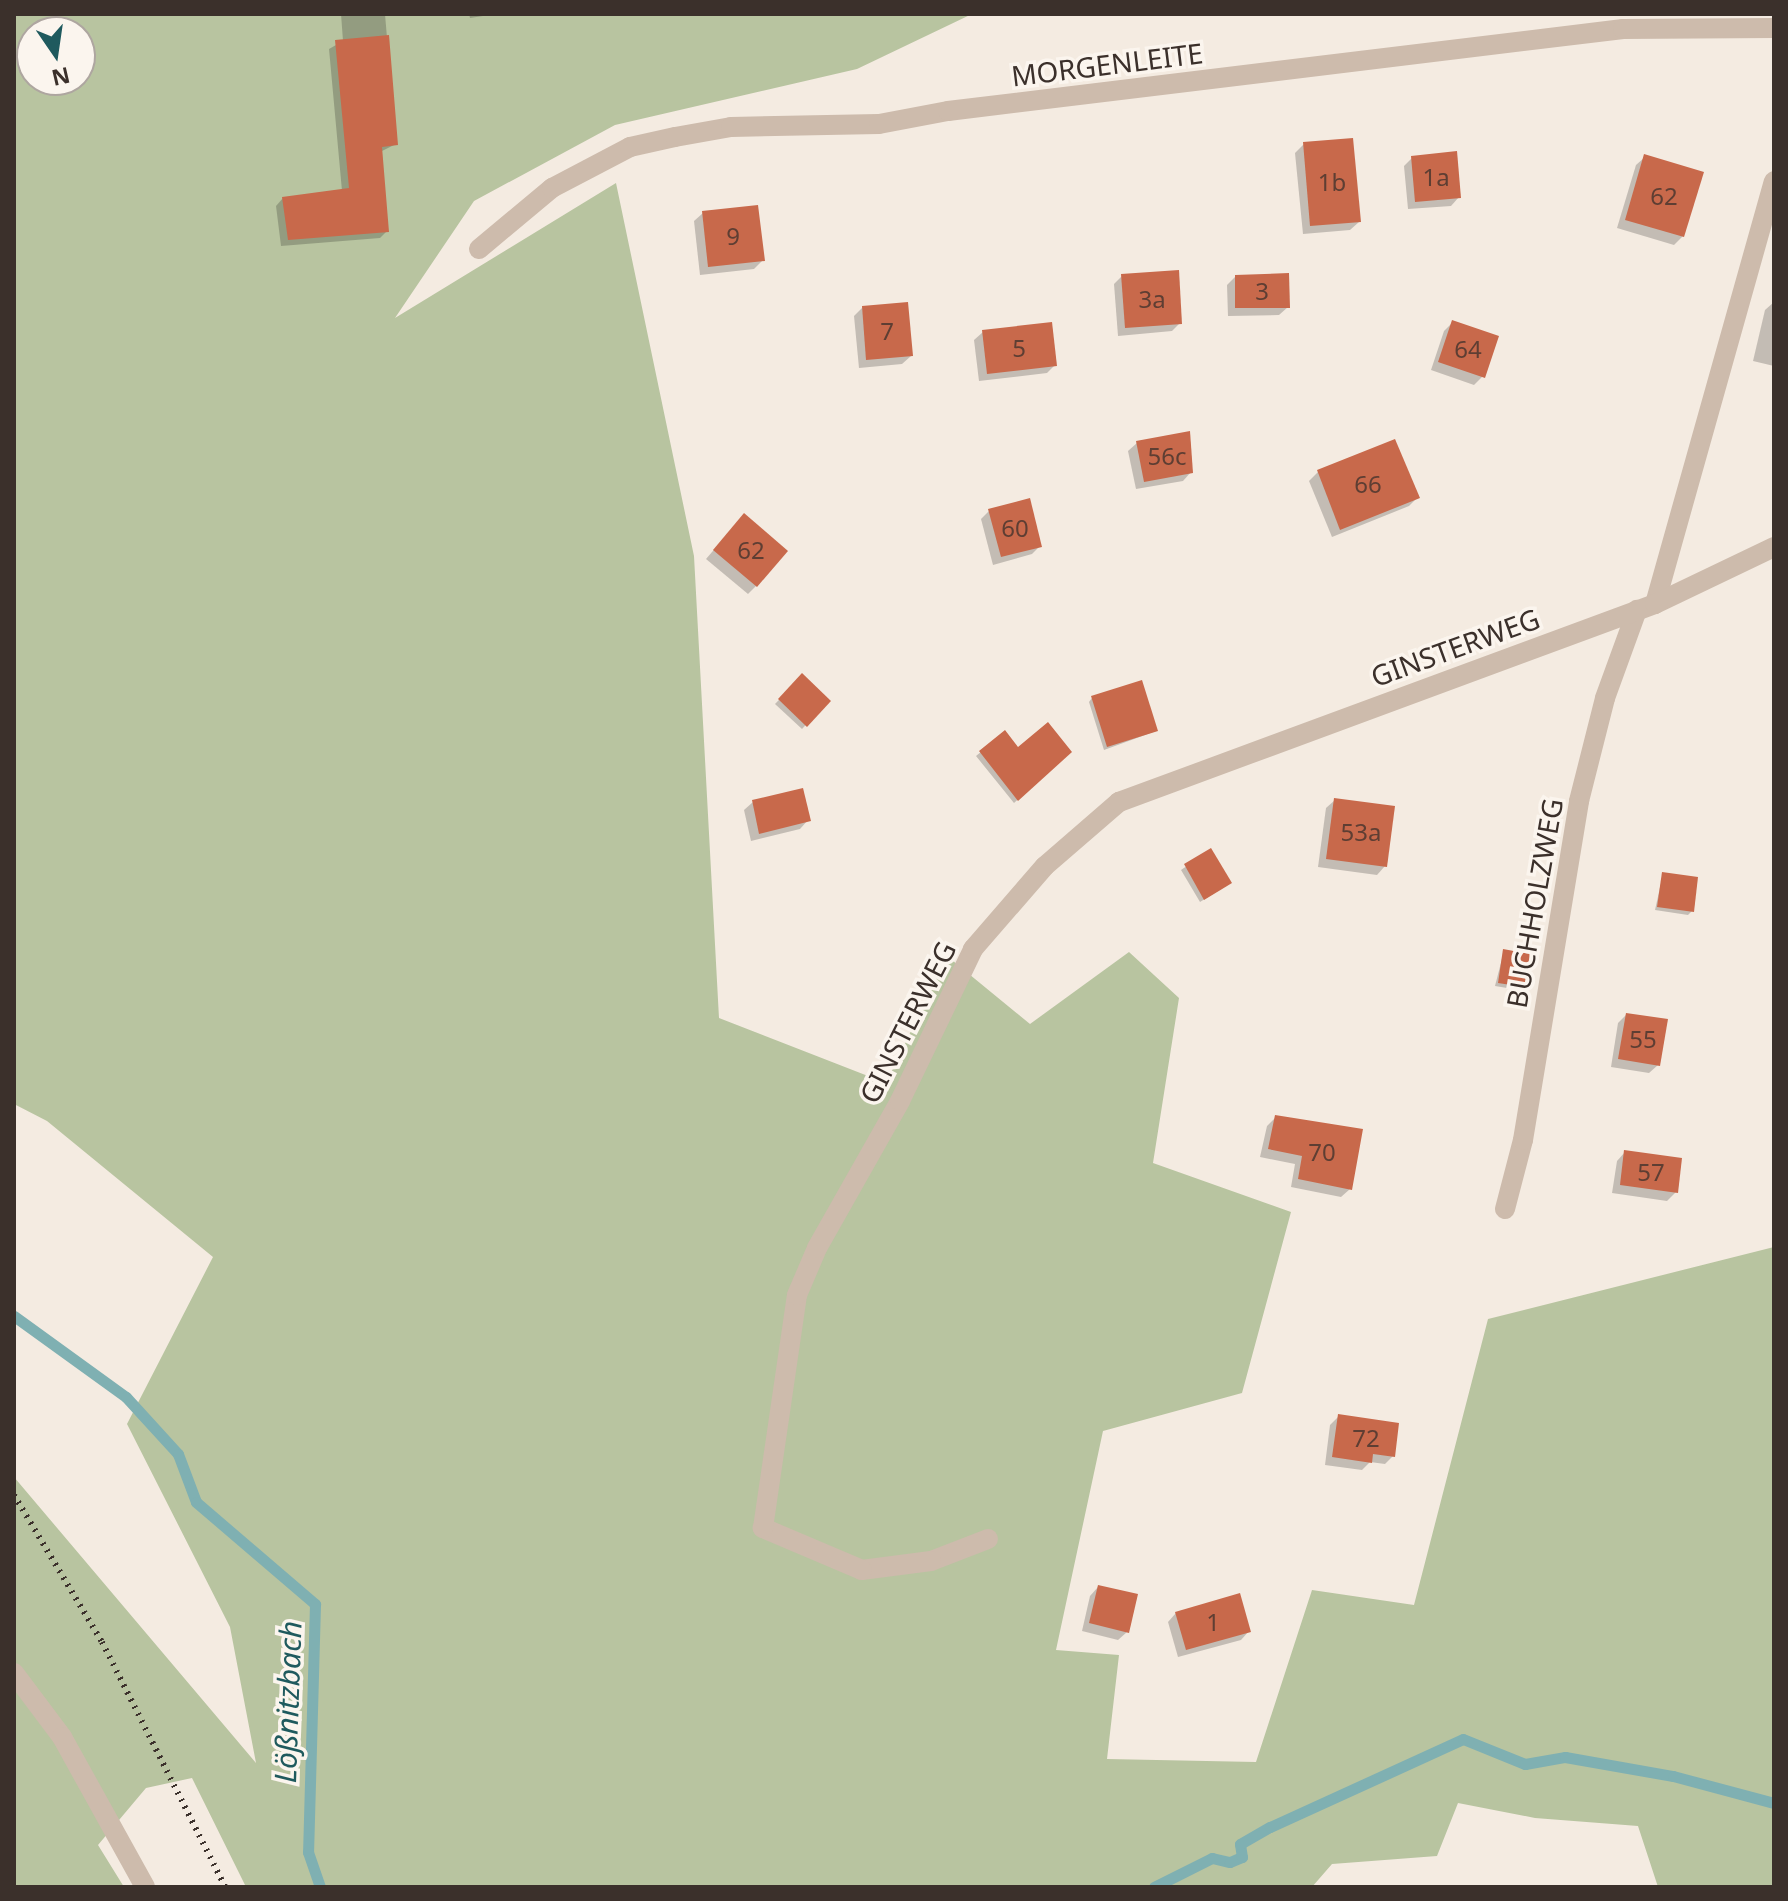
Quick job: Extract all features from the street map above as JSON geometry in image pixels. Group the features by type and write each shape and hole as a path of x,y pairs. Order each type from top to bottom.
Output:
{"street":[{"name":"MORGENLEITE","path":"479,249 552,188 630,147 731,127 879,124 948,111 1623,29 1774,28"},
{"name":"BUCHHOLZWEG","path":"1505,1209 1525,1126 1579,801 1605,698 1646,607 1774,181"},
{"name":"GINSTERWEG","path":"988,1539 931,1561 862,1570 763,1528 797,1295 817,1248 900,1101 973,949 1045,866 1119,802 1646,607 1774,547"},
{"path":"14,1673 62,1737 145,1887"}],"green space":[{"path":"14,14 972,14 857,69 615,125 474,201 395,318 616,183 694,556 719,1018 886,1083 947,956 1030,1024 1129,952 1179,998 1153,1163 1291,1212 1242,1393 1103,1431 1056,1650 1119,1655 1107,1759 1256,1762 1312,1590 1414,1605 1488,1319 1774,1247 1774,1887 1658,1887 1638,1826 1535,1818 1458,1803 1437,1856 1332,1864 1312,1887 246,1887 192,1778 146,1788 98,1845 124,1887 14,1887 14,1477 256,1763 230,1627 127,1424 213,1257 47,1121 14,1104"}],"building":[{"path":"389,35 398,145 382,147 389,232 288,240 282,197 349,188 335,40"},
{"path":"1353,138 1361,222 1310,226 1303,142"},
{"path":"1457,151 1461,198 1415,202 1411,156"},
{"path":"1644,154 1704,172 1684,237 1625,220"},
{"path":"758,205 765,261 708,267 702,211"},
{"path":"1179,270 1182,324 1125,328 1121,274"},
{"path":"1289,273 1290,308 1235,308 1235,275"},
{"path":"908,302 913,356 866,360 862,306"},
{"path":"1452,320 1499,336 1485,378 1438,362"},
{"path":"1052,322 1057,366 987,374 982,330"},
{"path":"1190,431 1193,473 1144,482 1136,441"},
{"path":"1395,439 1420,498 1340,530 1317,470"},
{"path":"1030,498 1042,547 1001,557 988,509"},
{"path":"744,513 788,551 757,587 713,550"},
{"path":"802,673 831,701 807,727 778,699"},
{"path":"1142,680 1158,731 1107,747 1091,696"},
{"path":"1048,722 1072,752 1018,801 979,751 1005,730 1018,747"},
{"path":"803,788 811,821 759,834 752,800"},
{"path":"1334,798 1395,806 1387,867 1326,859"},
{"path":"1211,848 1232,883 1204,900 1184,864"},
{"path":"1662,872 1698,877 1694,912 1657,907"},
{"path":"1503,949 1530,954 1524,987 1498,983"},
{"path":"1626,1013 1668,1019 1660,1066 1618,1059"},
{"path":"1275,1115 1363,1129 1352,1190 1298,1179 1302,1156 1268,1149"},
{"path":"1624,1150 1682,1158 1678,1193 1620,1185"},
{"path":"1338,1414 1399,1423 1395,1457 1373,1454 1372,1463 1332,1457"},
{"path":"1098,1585 1138,1594 1129,1633 1089,1623"},
{"path":"1240,1593 1251,1632 1186,1650 1175,1612"}],"waterway":[{"name":"Lößnitzbach","path":"14,1316 126,1397 178,1454 196,1502 315,1604 308,1852 320,1887"},
{"path":"1154,1887 1212,1858 1230,1862 1242,1857 1240,1844 1270,1827 1463,1739 1525,1764 1565,1757 1673,1776 1774,1803"}],"railway":[{"path":"14,1495 102,1642 225,1887"}]}
